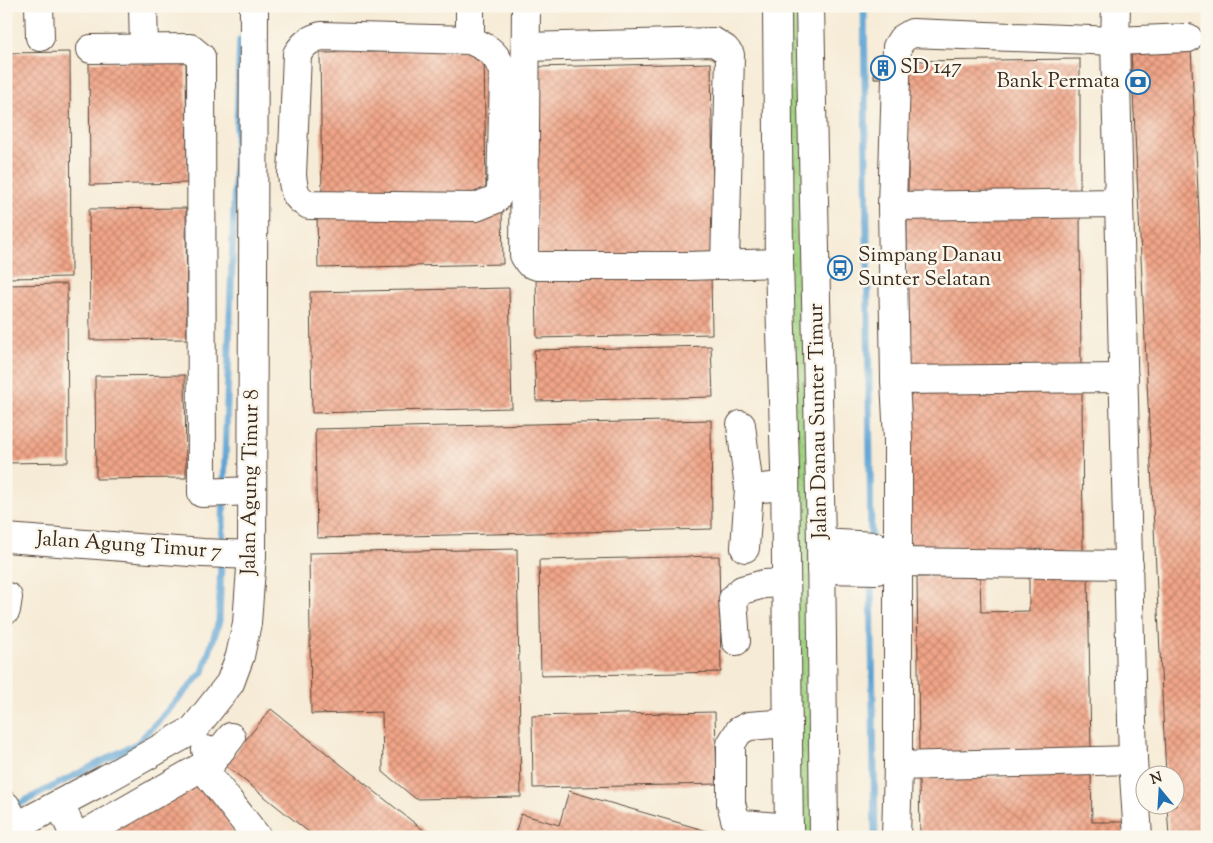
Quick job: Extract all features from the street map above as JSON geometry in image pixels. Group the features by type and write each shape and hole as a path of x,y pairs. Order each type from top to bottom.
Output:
{"main road":[{"path":"39,6 40,37"},
{"path":"143,6 144,48"},
{"name":"Jalan Agung Timur 8","path":"11,821 60,804 193,730 230,683 240,656 248,623 245,554 233,491 254,177 254,6"},
{"path":"470,6 470,40"},
{"path":"526,6 524,255 529,263 537,266 779,263"},
{"name":"Jalan Danau Sunter Timur","path":"777,6 779,263 785,486 789,832"},
{"name":"Jalan Danau Sunter Timur","path":"810,6 833,556 824,837"},
{"path":"1116,6 1115,41 1133,760 1138,837"},
{"path":"896,837 898,766 885,559 898,439 894,380 892,206 897,47 902,39 912,33 1115,41 1188,38"},
{"path":"321,36 470,40 491,51 500,61 504,76 501,190 496,199 476,207 309,205 301,201 294,192 292,175 297,54 311,38 321,36"},
{"path":"526,47 714,42 725,49 730,55 726,265"},
{"path":"91,49 190,48 201,57 202,492 233,491"},
{"path":"254,177 292,175"},
{"path":"892,206 1119,203"},
{"path":"894,380 1124,378"},
{"path":"741,425 749,489 745,548"},
{"path":"749,489 785,486"},
{"name":"Jalan Agung Timur 7","path":"6,538 203,553 245,554"},
{"path":"833,556 1129,565"},
{"path":"736,641 733,599 742,590 764,584 786,583"},
{"path":"788,723 749,726 739,731 731,744 731,802 735,818 744,824 789,832"},
{"path":"193,730 212,761"},
{"path":"231,737 212,761 209,769 210,777 257,837"},
{"path":"898,766 1133,760"},
{"path":"60,804 73,834 83,835 212,761"}],"green space":[{"path":"777,6 811,6 824,837 792,837"}],"building":[{"path":"1191,47 1207,378 1207,837 1169,837 1168,816 1186,816 1186,766 1166,766 1131,50"},
{"path":"484,50 486,194 322,197 320,53"},
{"path":"70,52 71,277 6,278 6,53"},
{"name":"SD 147","path":"875,57 892,57 892,78 874,78"},
{"path":"1080,59 1080,195 908,197 908,61"},
{"path":"186,61 187,183 90,185 89,62"},
{"path":"711,63 714,257 538,261 534,67"},
{"path":"186,208 187,339 90,340 89,209"},
{"path":"502,208 503,264 318,268 317,212"},
{"path":"1080,214 1081,369 907,371 907,216"},
{"path":"711,273 712,334 537,338 536,277"},
{"path":"67,284 68,462 6,463 6,285"},
{"path":"509,288 512,408 312,413 310,292"},
{"path":"711,346 713,397 536,401 534,350"},
{"path":"185,375 186,478 96,479 95,376"},
{"path":"1082,389 1083,552 910,554 909,391"},
{"path":"711,420 712,529 317,538 315,429"},
{"path":"517,549 521,797 416,799 383,772 382,712 311,714 309,553"},
{"path":"719,556 721,672 541,676 539,560"},
{"path":"1088,573 1091,750 919,753 917,577 980,576 981,612 1029,611 1029,574"},
{"path":"271,709 432,837 315,837 225,765"},
{"path":"715,712 717,784 533,788 532,716"},
{"path":"1091,775 1092,822 1124,822 1124,837 920,837 919,779"},
{"path":"207,779 237,837 95,837"},
{"path":"569,791 714,833 713,837 514,837 521,814 559,825"}],"waterway":[{"path":"864,6 871,541"},
{"path":"224,486 240,40"},
{"path":"222,549 224,497"},
{"path":"13,807 138,743 203,672 219,621 221,559"},
{"path":"871,575 875,837"}],"place":[{"name":"SD 147","path":"883,68"},
{"name":"Bank Permata","path":"1138,82"},
{"name":"Simpang Danau Sunter Selatan","path":"840,268"}]}
